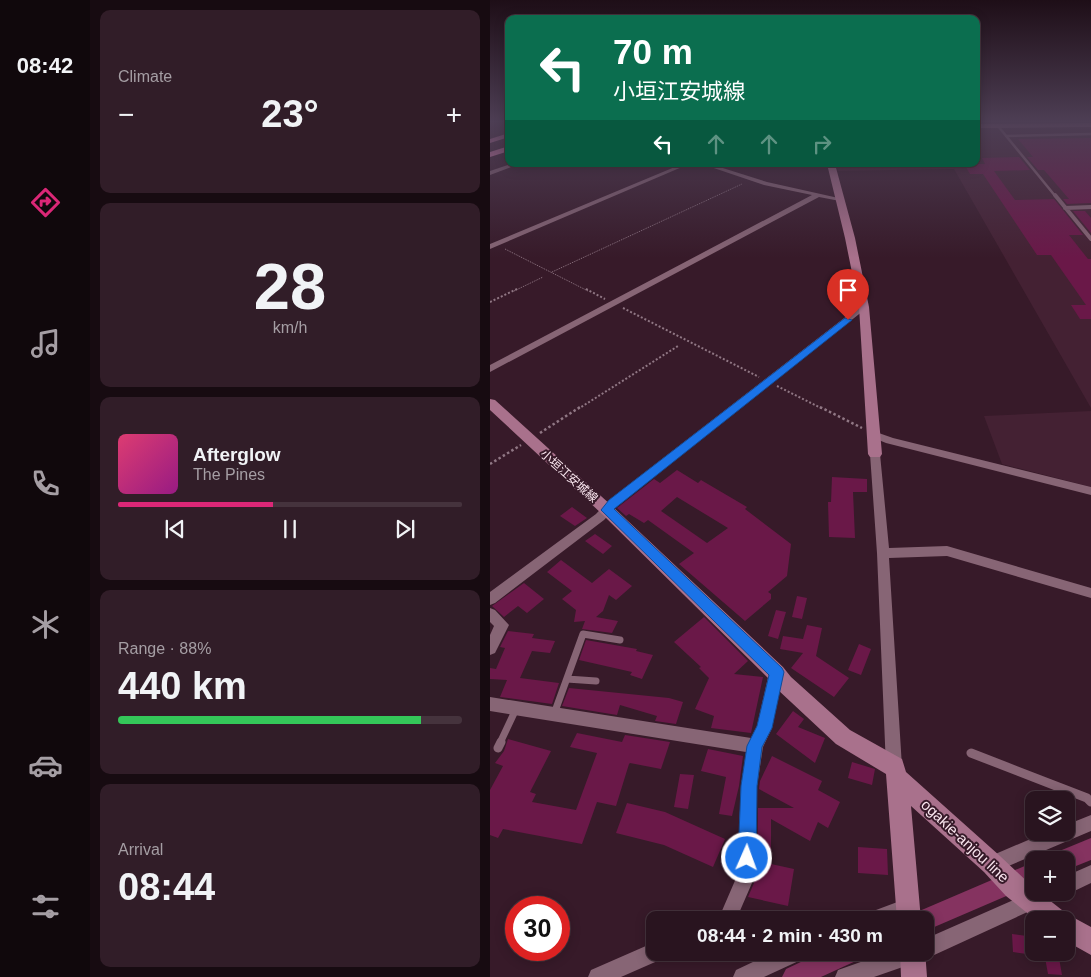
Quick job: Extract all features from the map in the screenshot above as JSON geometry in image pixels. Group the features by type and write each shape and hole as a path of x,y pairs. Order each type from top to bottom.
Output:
{"street":[{"path":"490,173 507,167"},
{"path":"493,246 679,167"},
{"path":"715,167 753,180 840,199"},
{"path":"832,167 850,238 864,308 883,553 896,773 908,911"},
{"path":"490,369 817,195"},
{"path":"490,599 600,517 613,503 864,308"},
{"name":"小垣江安城線","path":"490,403 528,440 607,510 776,672 784,683 843,737 896,773"},
{"path":"873,432 890,441 1091,491"},
{"path":"883,553 947,551 1091,593"},
{"path":"490,614 502,625 490,649"},
{"path":"731,911 746,876 749,786 755,746 764,728 776,672"},
{"path":"490,704 755,746"},
{"name":"ogakie-anjou line","path":"896,773 1010,883 1046,911"},
{"path":"934,943 1091,823"},
{"path":"1075,882 1091,874"},
{"path":"1010,883 1025,886"},
{"path":"1075,932 1091,942"},
{"path":"598,977 646,956"},
{"path":"743,977 777,961"},
{"path":"845,977 902,961"}],"lane":[{"path":"1031,167 1091,239"},
{"path":"1065,208 1091,207"},
{"path":"554,714 583,634 620,640"},
{"path":"567,679 596,681"},
{"path":"498,748 516,708"},
{"path":"971,753 1087,798 1091,802"}],"path":[{"path":"552,272 753,180"},
{"path":"493,246 552,272 858,427 873,432"},
{"path":"490,302 543,277"},
{"path":"490,464 678,346"}],"shaded area":[{"path":"837,167 1091,167 1091,408 954,169 838,171"},
{"path":"1091,411 1091,487 1002,464 984,416"}],"building":[{"path":"966,167 1027,167 1030,170 994,171 1015,200 1054,199 1083,235 1069,235 1088,259 1091,259 1091,319 1080,319 1071,305 1086,305 1051,255 1037,255 983,174 970,174"},
{"path":"1035,167 1091,167 1091,203 1067,204 1063,199 1069,199 1044,170 1038,170"},
{"path":"1073,211 1085,211 1091,218 1091,233"},
{"path":"677,470 698,483 701,480 747,507 745,509 791,544 787,576 768,592 771,594 771,599 745,621 679,564 694,553 648,520 644,523 629,514 626,516 617,508 654,479 660,483","holes":["677,497 728,528 707,543 661,511"]},
{"path":"832,477 867,479 867,492 853,492 855,538 829,537 828,502 831,502"},
{"path":"572,507 587,518 575,526 560,516"},
{"path":"595,534 612,546 603,554 585,541"},
{"path":"561,560 592,583 609,569 632,586 616,600 609,595 603,611 596,617 618,621 612,633 582,629 585,621 574,622 576,610 562,599 572,591 547,572"},
{"path":"524,583 544,599 527,613 518,606 504,617 492,606"},
{"path":"797,596 807,598 802,619 792,617"},
{"path":"776,610 786,612 778,639 768,636"},
{"path":"704,617 748,661 734,674 763,677 751,733 711,728 714,716 695,709 709,678 699,668 701,667 674,642"},
{"path":"807,625 822,628 816,656 849,678 834,697 791,668 803,653 780,649 783,636 803,639"},
{"path":"508,631 534,634 532,638 555,641 550,653 532,651 520,678 559,683 552,704 500,697 507,680 490,679 490,668 496,669 505,648 500,647"},
{"path":"586,640 637,649 636,651 653,655 642,679 630,675 632,672 579,660"},
{"path":"859,644 871,649 861,675 848,670"},
{"path":"569,688 669,698 683,702 676,724 655,721 657,716 620,705 617,715 562,706"},
{"path":"793,711 804,719 798,727 825,738 815,763 776,734"},
{"path":"577,733 622,742 625,735 670,742 661,769 629,764 616,806 597,802 582,844 503,829 498,838 490,835 490,790 503,766 495,763 504,751 508,739 551,751 530,792 536,794 532,802 576,810 597,753 570,747"},
{"path":"708,749 743,756 732,816 719,814 726,777 701,771"},
{"path":"772,756 822,781 818,790 840,802 828,828 818,822 810,841 771,819 771,864 794,869 788,906 748,897 757,876 758,808 794,808 759,789 760,781"},
{"path":"852,762 875,769 872,785 848,778"},
{"path":"680,774 694,775 688,809 674,807"},
{"path":"627,803 665,812 725,839 713,867 664,845 616,833"},
{"path":"858,847 887,849 888,875 858,873"},
{"path":"1012,934 1025,936 1025,954 1013,952"},
{"path":"1046,961 1060,961 1062,975 1048,974"}],"waterway":[{"path":"1075,856 1091,849"},
{"path":"934,916 1025,877"},
{"path":"794,977 830,961"}],"route":[{"path":"747,858 749,786 755,746 764,728 776,672 607,510 613,503 848,320"}]}
